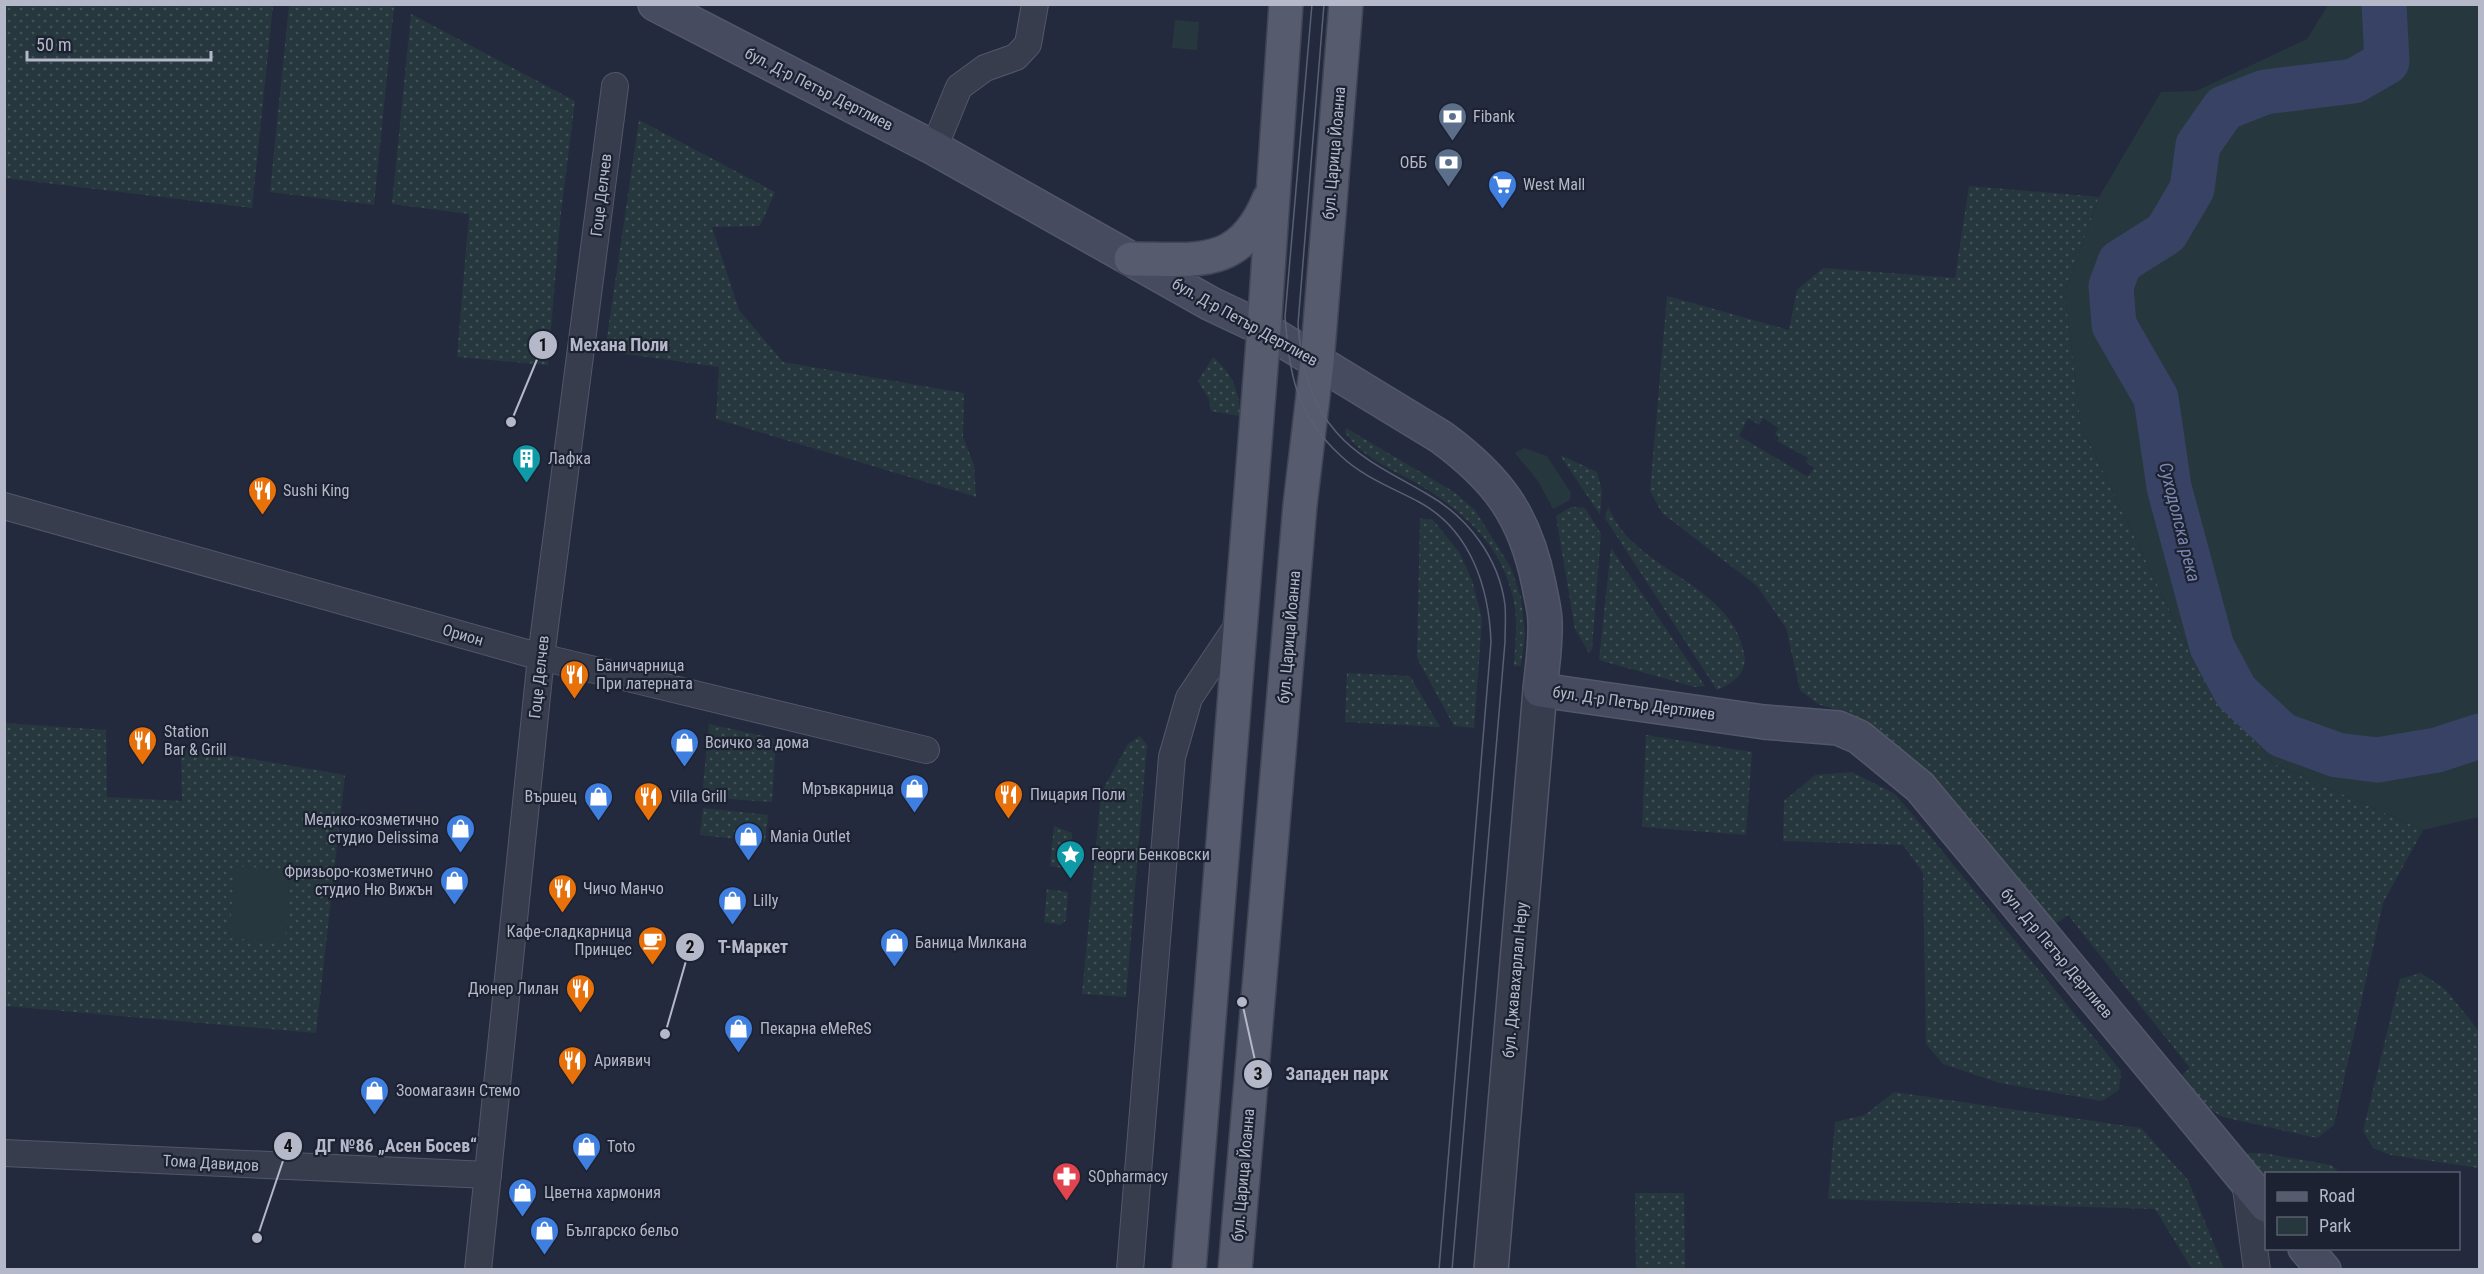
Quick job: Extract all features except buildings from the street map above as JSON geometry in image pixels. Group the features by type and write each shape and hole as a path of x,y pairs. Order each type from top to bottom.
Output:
{"main road":[{"name":"бул. Д-р Петър Дертлиев","path":"655,4 934,148 1211,304 1264,329 1441,437 1467,456 1490,478 1513,510 1527,541 1545,621 1540,690 1764,722 1838,728 1859,737 1920,787 2265,1204"},
{"path":"1189,1269 1242,619 1286,4"},
{"name":"бул. Царица Йоанна","path":"1235,1269 1300,505 1317,362 1346,4"},
{"path":"1131,259 1202,258 1228,251 1243,241 1254,229 1273,189"},
{"path":"2307,1250 2324,1269"}],"street":[{"path":"934,148 959,87 985,68 1016,57 1028,44 1035,4"},
{"name":"Гоце Делчев","path":"478,1269 541,657 615,86"},
{"name":"Орион","path":"4,506 541,657 926,750"},
{"path":"1130,1269 1172,757 1190,698 1242,619"},
{"name":"бул. Джавахарлал Неру","path":"1491,1269 1540,690"},
{"name":"Тома Давидов","path":"4,1153 488,1175"},
{"path":"2245,1180 2257,1269"}],"green space":[{"path":"5,4 273,5 252,208 5,178"},
{"path":"289,5 387,5 394,7 374,205 270,192"},
{"path":"2328,5 2479,5 2479,817 2423,830 2272,763 2199,672 2081,425 2065,293 2099,197 2161,92 2196,91 2307,39"},
{"path":"411,14 575,101 560,221 548,365 457,357 469,214 392,204"},
{"path":"1175,20 1199,22 1197,50 1172,48"},
{"path":"639,120 775,192 760,226 712,227 739,310 783,362 964,393 963,437 974,465 976,497 716,419 719,367 605,351"},
{"path":"1969,186 2099,197 2065,293 2081,425 2199,672 2272,763 2423,830 2383,903 2334,1125 2317,1138 2223,1117 2200,1104 2178,1079 2190,1068 2068,915 2055,924 1935,777 1868,721 1818,704 1800,690 1786,628 1757,586 1662,513 1650,491 1667,296 1789,330 1797,290 1823,268 1955,278","holes":["1748,418 1759,425 1763,418 1778,428 1775,435 1779,437 1777,441 1808,458 1806,462 1814,468 1808,477 1739,436"]},
{"path":"1213,357 1220,363 1234,384 1240,416 1211,411 1209,399 1198,381"},
{"path":"1346,428 1454,492 1475,510 1511,568 1521,598 1525,634 1521,666 1514,666 1516,626 1514,602 1500,562 1489,545 1462,515 1446,502 1366,454 1351,440 1345,432"},
{"path":"1524,448 1547,456 1571,493 1570,500 1553,509 1538,481 1515,453"},
{"path":"1560,455 1597,472 1602,491 1600,515"},
{"path":"1608,506 1619,526 1631,540 1715,603 1728,618 1738,634 1745,660 1742,672 1729,684 1717,690 1605,518"},
{"path":"1571,507 1585,508 1601,534 1592,649 1589,653 1575,629 1556,516"},
{"path":"1420,518 1433,520 1459,552 1472,580 1482,619 1474,728 1454,726 1417,658"},
{"path":"1611,548 1705,686 1695,687 1599,660"},
{"path":"1347,673 1410,676 1440,727 1345,722"},
{"path":"4,723 106,730 107,797 182,801 181,747 345,775 316,1033 5,1006"},
{"path":"709,724 776,739 772,802 702,797"},
{"path":"1646,735 1752,752 1746,835 1642,827"},
{"path":"1140,736 1147,745 1126,997 1082,994 1101,793 1128,744"},
{"path":"1852,772 1895,794 1912,814 2121,1071 2119,1090 2102,1101 2000,1083 1943,1064 1926,1044 1923,873 1903,845 1783,841 1784,801 1815,775"},
{"path":"703,808 768,815 765,842 700,835"},
{"path":"1054,826 1072,833 1071,869 1050,866"},
{"path":"235,866 290,870 285,942 229,938"},
{"path":"1047,889 1068,892 1066,920 1061,925 1044,922"},
{"path":"2421,973 2445,989 2479,1031 2479,1168 2391,1155 2373,1148 2363,1131 2400,979"},
{"path":"1894,1092 2141,1128 2188,1180 2224,1269 2192,1269 2155,1209 1828,1199 1835,1122 1865,1115"},
{"path":"2249,1153 2263,1153 2331,1165 2337,1170 2336,1172 2265,1172 2265,1193 2243,1159"},
{"path":"1635,1193 1684,1193 1685,1269 1636,1269"}],"waterway":[{"name":"Суходолска река","path":"2384,4 2387,62 2354,81 2265,92 2224,108 2198,145 2192,189 2166,233 2120,262 2111,286 2114,325 2156,398 2169,487 2212,647 2236,692 2282,735 2337,755 2377,760 2437,750 2480,736"}],"tram line":[{"path":"1312,4 1285,317 1293,375 1304,409 1314,425 1341,456 1368,476 1419,502 1452,528 1474,562 1481,581 1489,622 1491,642 1439,1270"},
{"path":"1324,4 1298,324 1301,354 1308,382 1327,421 1347,443 1379,467 1442,503 1468,527 1479,540 1496,571 1505,605 1505,642 1452,1270"}],"place":[{"name":"Fibank","path":"1452,142"},
{"name":"ОББ","path":"1448,188"},
{"name":"West Mall","path":"1502,210"},
{"name":"Механа Поли","path":"511,422"},
{"name":"Лафка","path":"527,484"},
{"name":"Sushi King","path":"262,516"},
{"name":"Баничарница При латерната","path":"575,700"},
{"name":"Station Bar & Grill","path":"143,766"},
{"name":"Всичко за дома","path":"684,768"},
{"name":"Мръвкарница","path":"915,814"},
{"name":"Пицария Поли","path":"1009,820"},
{"name":"Вършец","path":"598,822"},
{"name":"Villa Grill","path":"649,822"},
{"name":"Медико-козметично студио Delissima","path":"460,854"},
{"name":"Mania Outlet","path":"749,862"},
{"name":"Георги Бенковски","path":"1070,880"},
{"name":"Фризьоро-козметично студио Ню Вижън","path":"454,906"},
{"name":"Чичо Манчо","path":"562,914"},
{"name":"Lilly","path":"732,926"},
{"name":"Кафе-сладкарница Принцес","path":"653,966"},
{"name":"Баница Милкана","path":"894,968"},
{"name":"Западен парк","path":"1242,1002"},
{"name":"Дюнер Лилан","path":"580,1014"},
{"name":"Т-Маркет","path":"665,1034"},
{"name":"Пекарна eMeReS","path":"739,1054"},
{"name":"Ариявич","path":"573,1086"},
{"name":"Зоомагазин Стемо","path":"375,1116"},
{"name":"Toto","path":"586,1172"},
{"name":"SOpharmacy","path":"1067,1202"},
{"name":"Цветна хармония","path":"523,1218"},
{"name":"ДГ №86 „Асен Босев“","path":"257,1238"},
{"name":"Българско бельо","path":"545,1256"}]}
